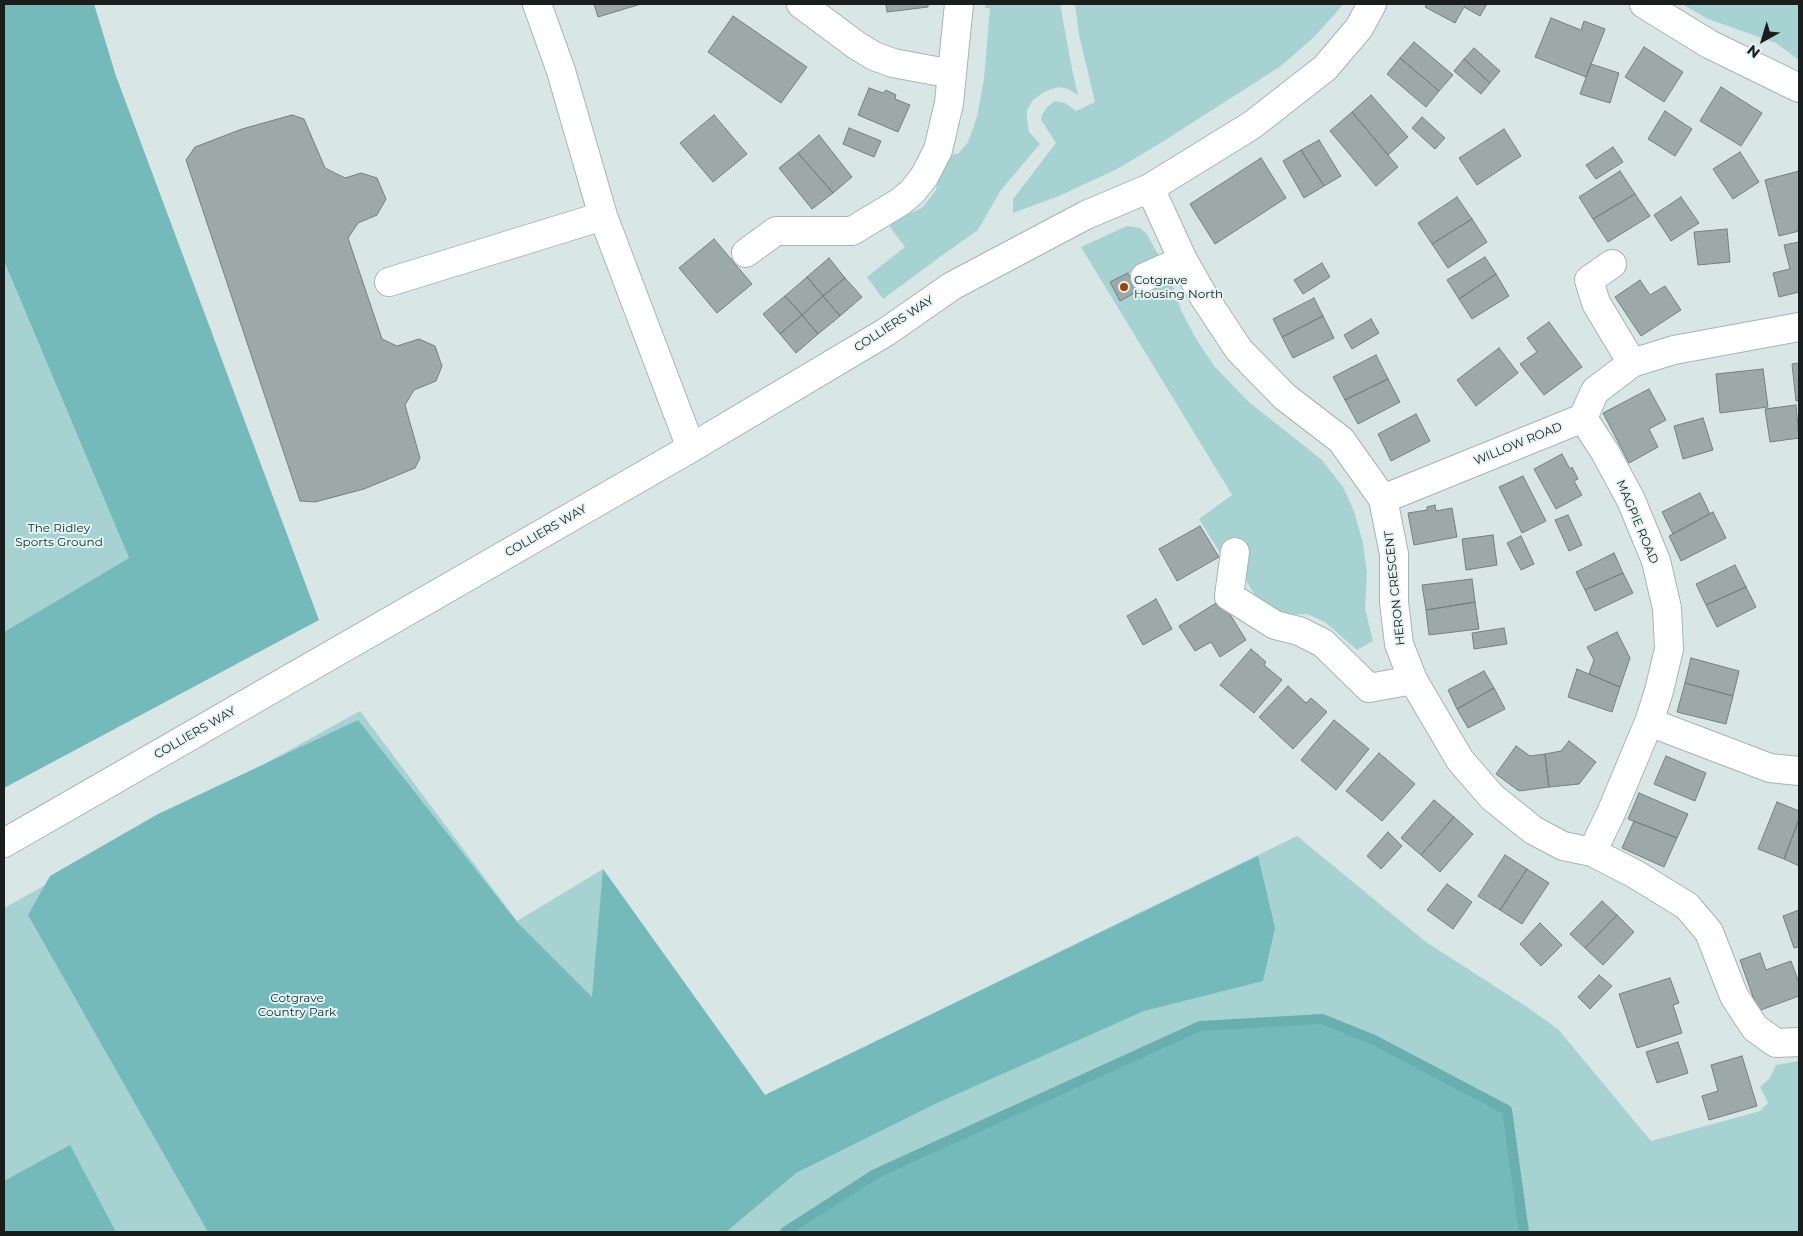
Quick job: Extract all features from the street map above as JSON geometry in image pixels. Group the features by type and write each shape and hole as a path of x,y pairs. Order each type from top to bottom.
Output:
{"street":[{"path":"537,4 561,71 603,216 691,448"},
{"path":"801,4 874,56 893,63 952,74"},
{"path":"746,252 776,231 852,230 900,202 912,192 924,177 938,150 949,104 959,4"},
{"name":"COLLIERS WAY","path":"4,843 691,448 886,332 952,286 1086,215 1150,188 1252,125 1325,68 1359,28 1372,4"},
{"path":"1644,4 1709,44 1799,88"},
{"name":"HERON CRESCENT","path":"1150,188 1183,260 1204,297 1239,350 1285,397 1341,440 1383,499 1394,554 1394,602 1399,644 1413,680 1460,760 1492,797 1533,830 1563,846 1592,852 1635,874 1687,906 1709,932 1734,996 1755,1028 1776,1043 1799,1042"},
{"path":"389,282 603,216"},
{"path":"1144,277 1183,260"},
{"path":"1612,264 1588,280 1596,302 1632,362"},
{"path":"1583,418 1595,391 1632,362 1674,350 1799,327"},
{"name":"WILLOW ROAD","path":"1383,499 1583,418"},
{"name":"MAGPIE ROAD","path":"1583,418 1605,452 1631,500 1656,561 1667,608 1669,649 1649,722 1611,813 1592,852"},
{"path":"1235,552 1229,596 1275,624 1299,631 1323,643 1370,688 1413,680"},
{"path":"1649,722 1770,768 1799,772"}],"green space":[{"path":"4,4 94,4 116,76 319,620 4,788 4,632 129,558 4,261"},
{"path":"985,4 1060,4 1078,95 1068,89 1058,87 1044,92 1033,100 1027,110 1029,132 1040,144 1001,190 978,230 883,299 867,277 905,247 890,227 894,221 922,208 936,190 938,178 952,155 959,153 968,142 977,117 984,79 990,8 985,8"},
{"path":"1075,4 1344,4 1313,38 1281,66 1159,144 1119,168 1059,196 1013,213 1013,199 1056,143 1041,120 1047,107 1055,101 1065,103 1076,111 1095,102 1079,35"},
{"path":"1682,4 1799,4 1799,60 1776,43 1708,19"},
{"path":"1127,226 1140,228 1146,233 1160,258 1111,282 1119,299 1170,278 1181,310 1195,337 1214,366 1250,403 1322,460 1343,487 1354,511 1363,543 1367,573 1365,608 1373,641 1357,650 1325,622 1307,614 1278,615 1256,597 1243,571 1222,556 1199,519 1232,495 1081,247"},
{"name":"The Ridley Sports Ground","path":"4,261 129,558 4,632"},
{"name":"Cotgrave Country Park","path":"360,711 517,921 603,869 765,1095 1297,836 1426,942 1558,1029 1651,1141 1760,1111 1768,1103 1760,1087 1770,1078 1776,1065 1799,1061 1799,1232 4,1232 4,908"},
{"path":"358,720 517,922 592,997 603,869 765,1095 1258,856 1275,928 1263,981 1144,1011 937,1103 796,1173 726,1232 208,1232 28,915 50,876 158,814"},
{"path":"1322,1019 1405,1054 1507,1110 1524,1232 785,1232 875,1174 1200,1026"},
{"path":"70,1145 116,1232 4,1232 4,1181"}],"building":[{"path":"594,4 641,4 598,17"},
{"path":"886,4 928,4 928,7 887,12"},
{"path":"1427,4 1487,4 1480,16 1464,7 1455,23 1425,7"},
{"path":"733,16 807,67 781,103 708,52"},
{"path":"1551,18 1581,30 1584,21 1605,29 1586,77 1535,57"},
{"path":"1414,42 1453,75 1439,91 1400,58"},
{"path":"1644,47 1683,72 1664,102 1625,77"},
{"path":"1474,48 1500,71 1490,83 1464,59"},
{"path":"1400,58 1439,91 1426,107 1387,74"},
{"path":"1464,59 1490,83 1481,94 1454,71"},
{"path":"1591,64 1619,73 1610,103 1580,94"},
{"path":"1721,87 1762,113 1741,146 1700,121"},
{"path":"869,88 883,93 886,90 896,95 895,99 910,105 898,132 858,115"},
{"path":"1371,95 1408,137 1388,155 1352,112"},
{"path":"1665,111 1692,129 1675,156 1648,139"},
{"path":"1352,112 1398,167 1376,186 1330,131"},
{"path":"292,115 304,119 325,168 345,178 361,173 377,178 386,199 377,215 358,223 348,238 382,339 397,346 419,339 435,346 442,366 436,381 414,390 405,405 420,458 415,468 364,489 315,502 300,501 186,160 195,147 242,129"},
{"path":"714,115 747,154 713,182 680,143"},
{"path":"1422,117 1445,138 1435,149 1412,128"},
{"path":"849,128 881,141 874,157 843,144"},
{"path":"1504,129 1521,156 1477,185 1459,158"},
{"path":"819,135 852,177 833,193 798,153"},
{"path":"1319,140 1341,176 1324,186 1301,150"},
{"path":"1613,147 1623,162 1596,179 1586,165"},
{"path":"1301,150 1324,186 1304,198 1283,161"},
{"path":"1740,152 1759,182 1733,199 1713,169"},
{"path":"798,153 833,193 812,209 779,168"},
{"path":"1261,158 1286,198 1215,244 1190,204"},
{"path":"1620,171 1635,194 1593,219 1579,197"},
{"path":"1799,171 1799,231 1779,236 1765,180"},
{"path":"1635,194 1650,216 1608,242 1593,219"},
{"path":"1457,197 1472,219 1432,244 1418,223"},
{"path":"1681,197 1699,223 1671,241 1654,215"},
{"path":"1472,219 1487,242 1448,268 1432,244"},
{"path":"1727,229 1730,262 1698,265 1694,232"},
{"path":"714,239 752,284 717,313 679,268"},
{"path":"1799,242 1799,292 1779,297 1773,273 1790,269 1784,245"},
{"path":"1485,257 1496,274 1459,299 1447,280"},
{"path":"829,258 845,278 823,296 807,277"},
{"path":"1322,263 1330,277 1303,294 1294,280"},
{"name":"Cotgrave Housing North","path":"1128,273 1138,291 1120,301 1110,282"},
{"path":"1496,274 1509,296 1472,319 1459,299"},
{"path":"807,277 823,296 802,315 785,296"},
{"path":"845,278 862,297 840,316 823,296"},
{"path":"1640,280 1650,295 1665,286 1681,310 1641,336 1615,297"},
{"path":"785,296 802,315 780,334 763,314"},
{"path":"823,296 840,316 818,334 802,315"},
{"path":"1314,298 1323,316 1282,337 1273,319"},
{"path":"802,315 818,334 796,353 780,334"},
{"path":"1323,316 1334,338 1293,358 1282,337"},
{"path":"1371,319 1379,333 1352,349 1344,335"},
{"path":"1549,322 1582,367 1544,395 1520,364 1537,352 1527,338"},
{"path":"1499,348 1518,373 1476,406 1457,380"},
{"path":"1376,355 1388,379 1345,400 1333,377"},
{"path":"1799,363 1799,400 1796,401 1792,364"},
{"path":"1763,369 1768,407 1720,413 1716,374"},
{"path":"1388,379 1400,402 1358,424 1345,400"},
{"path":"1649,389 1666,420 1649,429 1658,447 1629,463 1603,413"},
{"path":"1796,405 1799,438 1770,442 1765,409"},
{"path":"1416,414 1430,441 1391,461 1378,434"},
{"path":"1703,418 1713,450 1683,459 1674,426"},
{"path":"1562,454 1578,479 1574,481 1582,495 1556,509 1534,469"},
{"path":"1523,476 1546,521 1522,533 1499,487"},
{"path":"1700,493 1710,514 1673,534 1662,512"},
{"path":"1435,505 1436,511 1452,508 1457,537 1414,545 1408,513 1427,510 1427,507"},
{"path":"1713,512 1726,538 1681,561 1669,536"},
{"path":"1568,515 1582,545 1569,551 1555,520"},
{"path":"1200,526 1219,557 1177,581 1159,549"},
{"path":"1493,535 1497,565 1466,570 1462,539"},
{"path":"1521,536 1534,564 1521,570 1507,543"},
{"path":"1614,553 1623,573 1585,590 1576,572"},
{"path":"1735,565 1746,587 1706,605 1696,584"},
{"path":"1623,573 1633,593 1595,611 1585,590"},
{"path":"1472,579 1475,602 1426,610 1422,585"},
{"path":"1746,587 1756,607 1717,627 1706,605"},
{"path":"1156,599 1172,629 1143,645 1127,616"},
{"path":"1221,600 1246,640 1220,657 1211,642 1195,651 1179,626"},
{"path":"1475,602 1479,629 1429,635 1426,610"},
{"path":"1504,628 1507,644 1474,649 1472,633"},
{"path":"1617,632 1630,658 1620,687 1589,674 1594,660 1587,647"},
{"path":"1251,649 1266,662 1264,665 1282,680 1254,713 1220,685"},
{"path":"1691,658 1739,671 1733,696 1685,683"},
{"path":"1577,669 1620,687 1612,712 1568,697"},
{"path":"1484,671 1494,688 1457,709 1448,690"},
{"path":"1685,683 1733,696 1726,724 1677,712"},
{"path":"1288,686 1306,703 1311,698 1327,712 1293,749 1259,717"},
{"path":"1494,688 1505,709 1468,728 1457,709"},
{"path":"1334,720 1369,749 1336,790 1301,760"},
{"path":"1569,741 1596,762 1579,784 1549,787 1545,754 1561,751"},
{"path":"1516,746 1530,756 1545,754 1549,787 1519,791 1496,774"},
{"path":"1379,753 1415,784 1382,821 1346,791"},
{"path":"1666,756 1706,773 1695,801 1654,784"},
{"path":"1639,793 1688,814 1677,838 1628,819"},
{"path":"1434,800 1454,817 1421,855 1401,838"},
{"path":"1777,802 1799,811 1799,819 1784,859 1758,849"},
{"path":"1454,817 1473,834 1440,872 1421,855"},
{"path":"1799,819 1799,866 1784,859"},
{"path":"1634,821 1677,838 1664,867 1622,848"},
{"path":"1388,832 1402,846 1381,869 1367,856"},
{"path":"1505,855 1527,869 1500,910 1478,896"},
{"path":"1527,869 1549,883 1522,924 1500,910"},
{"path":"1447,884 1472,902 1453,929 1427,910"},
{"path":"1602,901 1617,915 1585,948 1570,934"},
{"path":"1799,910 1799,947 1794,948 1783,916"},
{"path":"1617,915 1634,932 1603,965 1585,948"},
{"path":"1540,923 1562,945 1541,966 1520,944"},
{"path":"1760,953 1766,970 1791,961 1799,983 1799,996 1758,1011 1740,960"},
{"path":"1599,975 1612,986 1590,1009 1578,997"},
{"path":"1670,978 1679,1003 1673,1005 1682,1033 1637,1048 1619,994"},
{"path":"1678,1042 1688,1073 1657,1083 1646,1052"},
{"path":"1742,1056 1757,1106 1709,1120 1702,1096 1718,1091 1711,1065"}],"waterway":[{"path":"785,1232 875,1174 1200,1026 1322,1019 1374,1040 1507,1110 1524,1232"}],"place":[{"name":"Cotgrave Housing North","path":"1124,287"}]}
